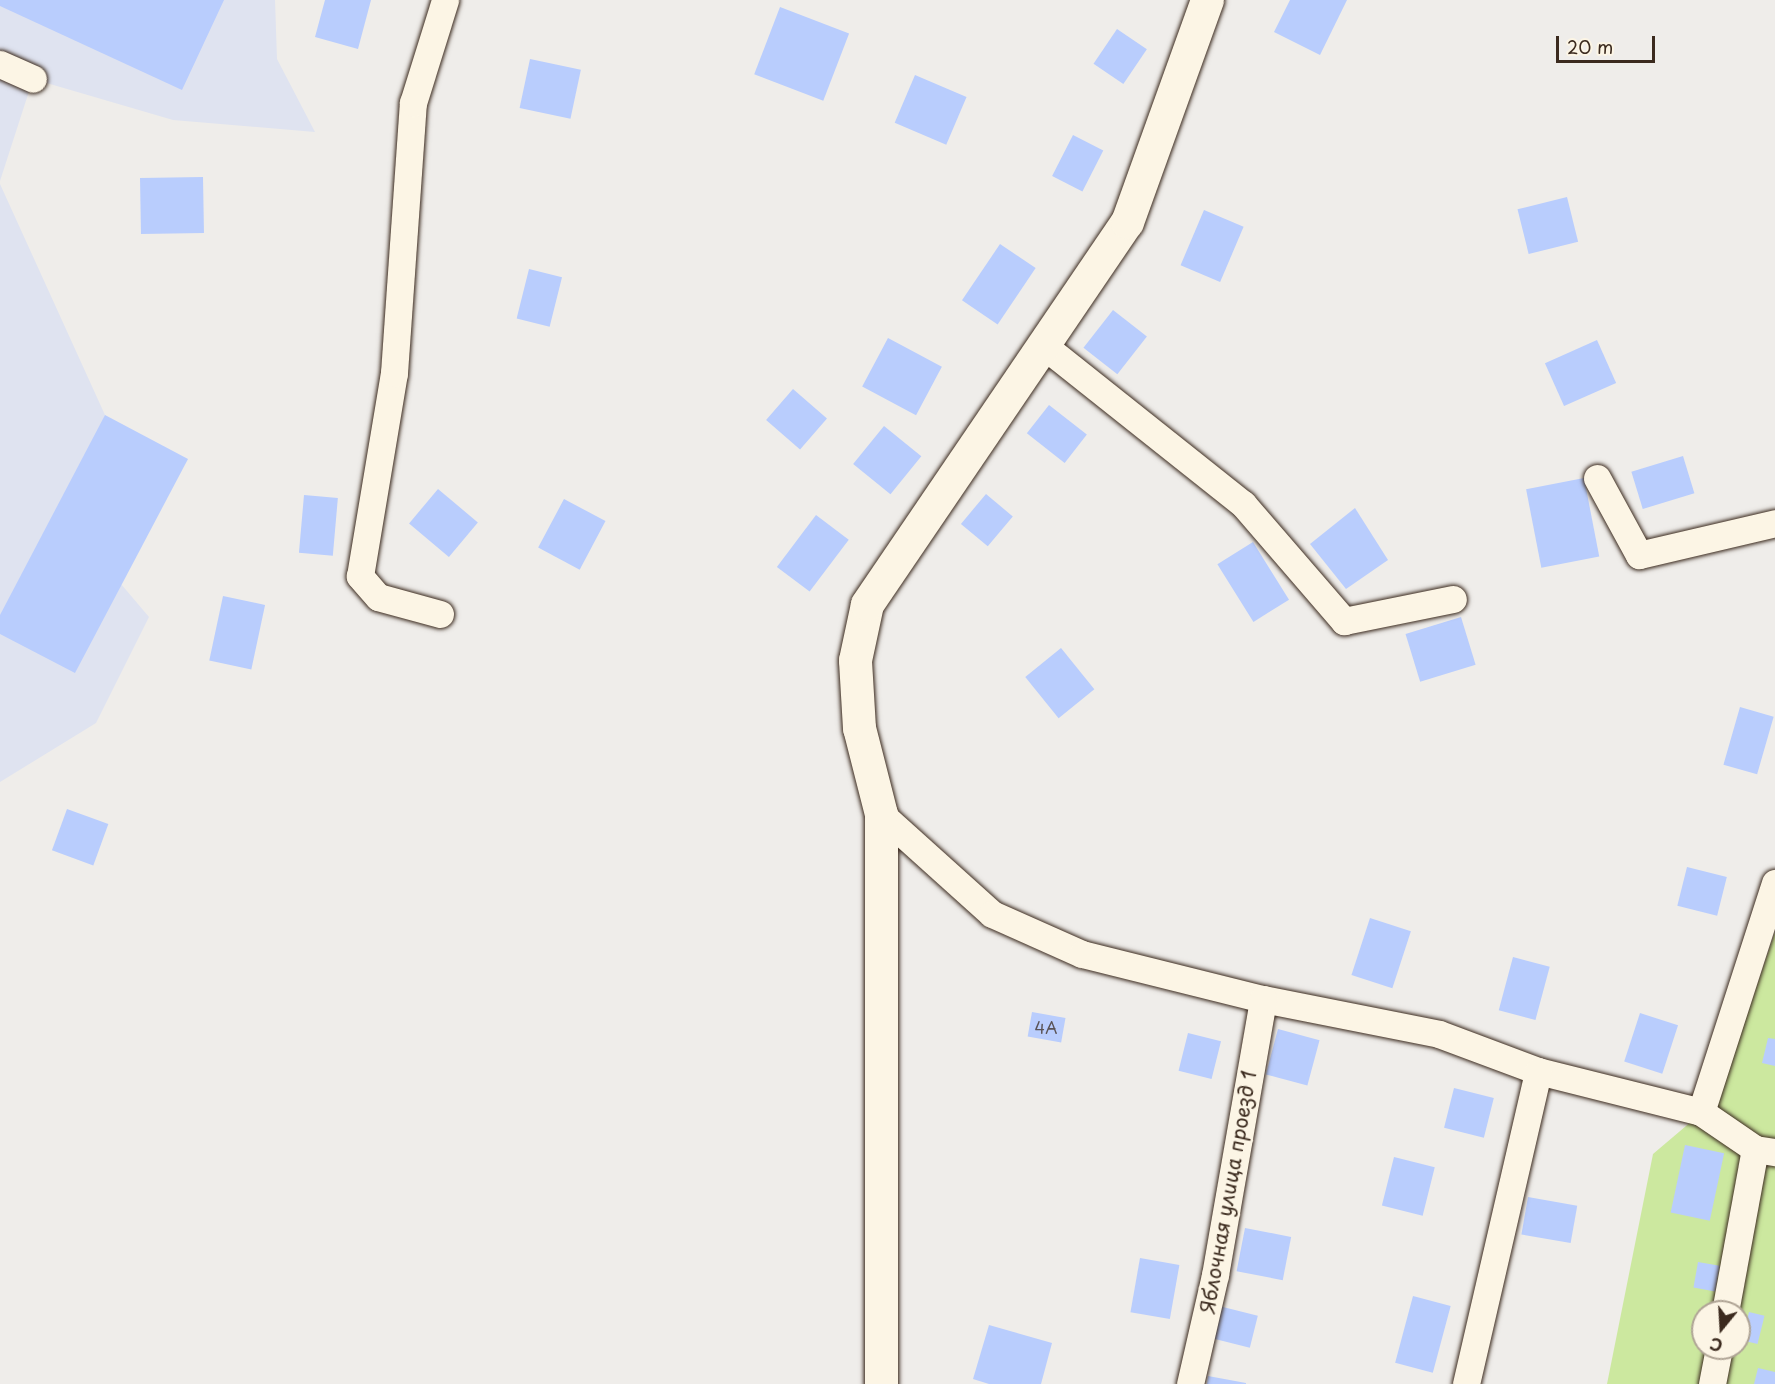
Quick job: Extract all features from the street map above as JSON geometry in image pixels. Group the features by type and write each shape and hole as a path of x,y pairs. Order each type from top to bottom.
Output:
{"street":[{"path":"440,614 378,597 360,576 394,373 413,103 445,0"},
{"path":"881,1384 881,814 859,728 855,660 867,604 1127,222 1207,0"},
{"path":"0,64 33,79"},
{"path":"1043,345 1243,504 1344,621 1453,599"},
{"path":"1597,478 1639,555 1775,523"},
{"path":"881,814 992,914 1082,954 1263,999 1439,1034 1538,1071 1701,1112 1765,1150 1728,1300"},
{"path":"1701,1112 1775,883"},
{"name":"Яблочная улица проезд 1","path":"1190,1384 1215,1275 1263,999"},
{"path":"1466,1384 1538,1071"},
{"path":"1712,1384 1717,1360"}],"shaded area":[{"path":"0,0 275,0 277,59 315,132 173,120 33,79 0,181"},
{"path":"0,184 105,415 121,584 149,617 96,723 0,782"}],"green space":[{"path":"1775,932 1775,1384 1607,1384 1653,1154 1719,1098"}],"building":[{"path":"0,0 224,0 182,90 0,6"},
{"path":"325,0 371,0 358,49 315,37"},
{"path":"1290,0 1347,0 1320,55 1274,32"},
{"path":"780,7 849,34 823,101 754,74"},
{"path":"1117,29 1147,49 1123,84 1094,64"},
{"path":"530,59 581,70 570,119 520,108"},
{"path":"915,75 967,97 946,145 895,123"},
{"path":"1073,135 1103,150 1082,191 1052,176"},
{"path":"203,177 204,233 141,234 140,178"},
{"path":"1567,197 1578,242 1529,254 1518,209"},
{"path":"1204,210 1244,227 1220,282 1181,265"},
{"path":"1000,244 1036,268 998,324 962,300"},
{"path":"529,269 562,277 550,327 517,318"},
{"path":"1113,310 1147,336 1117,374 1083,348"},
{"path":"888,338 942,367 916,415 862,387"},
{"path":"1597,340 1616,383 1564,406 1545,363"},
{"path":"793,389 827,419 800,449 766,420"},
{"path":"1049,405 1087,435 1065,463 1027,433"},
{"path":"105,415 188,459 75,673 0,634 0,615"},
{"path":"884,426 921,456 890,494 853,464"},
{"path":"1683,456 1694,493 1643,509 1631,472"},
{"path":"1584,478 1599,557 1541,568 1526,489"},
{"path":"438,489 478,522 449,557 409,523"},
{"path":"986,494 1013,516 988,546 961,524"},
{"path":"304,495 338,498 333,556 299,553"},
{"path":"564,499 605,521 580,570 538,548"},
{"path":"1355,508 1388,560 1346,589 1310,544"},
{"path":"816,515 849,540 810,592 777,567"},
{"path":"1253,542 1289,600 1253,622 1217,564"},
{"path":"223,596 265,605 251,669 209,661"},
{"path":"1461,617 1476,665 1420,682 1406,634"},
{"path":"1061,648 1094,689 1059,718 1025,677"},
{"path":"1740,707 1774,717 1757,774 1723,765"},
{"path":"67,809 108,824 93,865 52,850"},
{"path":"1687,867 1727,877 1717,916 1677,906"},
{"path":"1370,918 1411,931 1392,988 1351,975"},
{"path":"1513,957 1550,967 1535,1020 1499,1010"},
{"path":"1032,1012 1065,1018 1061,1043 1028,1037"},
{"path":"1640,1013 1678,1025 1662,1074 1624,1062"},
{"path":"1278,1029 1320,1040 1307,1086 1266,1074"},
{"path":"1188,1033 1221,1041 1212,1079 1179,1071"},
{"path":"1768,1038 1775,1039 1775,1066 1762,1063"},
{"path":"1454,1088 1494,1098 1484,1138 1444,1128"},
{"path":"1685,1145 1724,1153 1710,1221 1671,1212"},
{"path":"1394,1157 1435,1167 1423,1216 1382,1206"},
{"path":"1528,1197 1577,1206 1571,1243 1521,1234"},
{"path":"1245,1228 1291,1237 1283,1280 1237,1271"},
{"path":"1140,1258 1179,1265 1170,1319 1130,1312"},
{"path":"1698,1262 1720,1266 1715,1291 1693,1288"},
{"path":"1413,1296 1451,1306 1433,1373 1395,1363"},
{"path":"1219,1306 1258,1316 1250,1348 1211,1338"},
{"path":"1751,1312 1765,1316 1758,1344 1751,1342"},
{"path":"989,1325 1052,1343 1041,1384 989,1384 973,1379"},
{"path":"1758,1368 1775,1372 1775,1384 1754,1384"},
{"path":"1208,1376 1246,1383 1246,1384 1207,1384"}]}
